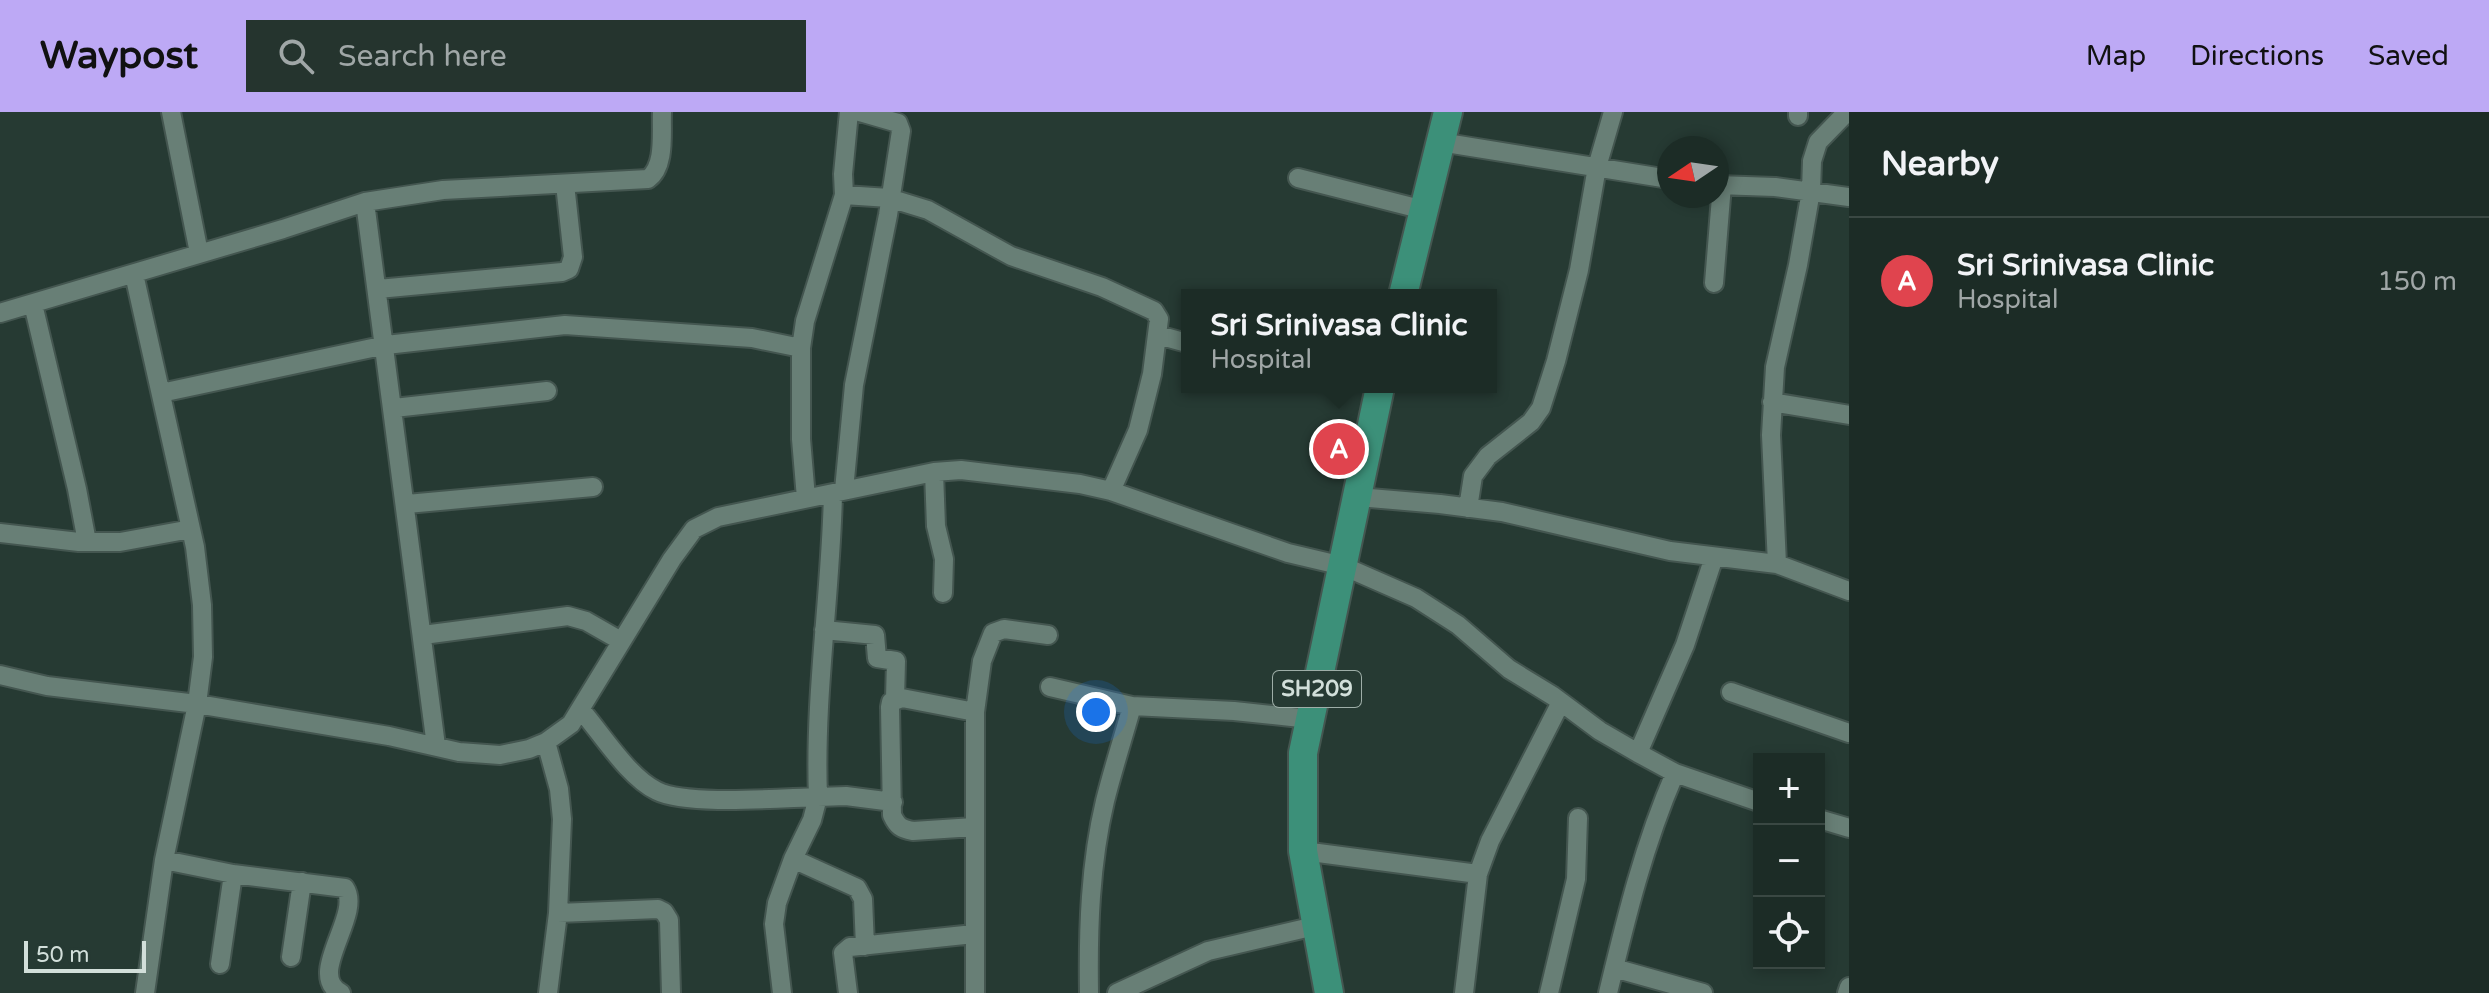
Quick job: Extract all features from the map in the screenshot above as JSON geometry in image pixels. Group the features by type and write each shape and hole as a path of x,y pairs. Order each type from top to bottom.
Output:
{"main road":[{"path":"1404,289 1448,112"},
{"name":"SH209","path":"1329,993 1303,851 1303,753 1379,393"}],"street":[{"path":"171,112 199,253"},
{"path":"0,313 365,202 443,190 648,179 656,174 659,162 662,112"},
{"path":"806,498 801,439 801,348 805,321 844,195 849,112"},
{"path":"782,993 774,924 777,903 812,820 818,797 815,740 838,492 854,385 888,215 901,131 898,123 860,112"},
{"path":"1468,508 1473,476 1488,456 1531,422 1541,408 1579,270 1597,167 1613,112"},
{"path":"1765,563 1775,367 1798,265 1811,191 1812,161 1818,142 1847,112"},
{"path":"1440,142 1657,177"},
{"path":"1298,178 1424,210"},
{"path":"378,289 569,269 573,257 565,184"},
{"path":"1729,186 1849,197"},
{"path":"844,195 889,198 928,210 1011,256 1147,306 1159,319 1152,374 1138,430 1111,491"},
{"path":"365,202 407,504 436,746"},
{"path":"1714,283 1718,208"},
{"path":"134,274 191,529 202,605 203,657 197,704 164,860 145,993"},
{"path":"33,304 87,542"},
{"path":"161,393 386,345 565,325 752,338 801,348"},
{"path":"1158,335 1181,341"},
{"path":"394,408 547,391"},
{"path":"1772,402 1849,415"},
{"path":"0,675 47,686 197,704 500,755 529,749 546,742 571,724 672,559 694,529 718,517 934,472 961,470 1080,484 1111,491 1288,553 1343,566 1416,598 1458,625 1509,669 1638,753 1667,769 1753,800"},
{"path":"934,472 936,526 944,559 943,593"},
{"path":"407,504 593,487"},
{"path":"1358,497 1502,512 1670,551 1765,563 1849,591"},
{"path":"0,533 87,542 120,542 191,529"},
{"path":"1638,753 1685,645 1714,557"},
{"path":"423,635 568,616 586,621 621,641"},
{"path":"975,993 975,712 982,661 993,633 1004,629 1048,635"},
{"path":"824,630 875,635 877,658 896,661 895,699 890,707 892,815 897,825 903,830 974,827"},
{"path":"1050,687 1132,706 1234,711 1310,719"},
{"path":"1731,692 1849,733"},
{"path":"895,699 975,712"},
{"path":"1464,993 1478,874 1490,841 1561,702"},
{"path":"1089,993 1089,913 1096,854 1105,801 1132,706"},
{"path":"581,710 632,771 655,790 673,797 747,799 846,796 893,802"},
{"path":"546,742 559,789 562,819 558,913 548,993"},
{"path":"1608,993 1661,805 1667,769"},
{"path":"1549,993 1576,879 1578,818"},
{"path":"1825,821 1849,828"},
{"path":"1303,851 1478,874"},
{"path":"793,859 857,888 863,899 865,946"},
{"path":"164,860 233,874 342,887 348,892 346,918 328,978 334,990 341,993"},
{"path":"220,964 233,874"},
{"path":"291,957 302,882"},
{"path":"558,913 658,909 664,912 669,920 671,993"},
{"path":"1117,993 1208,951 1315,926"},
{"path":"848,993 843,953 850,947 974,934"},
{"path":"1614,968 1703,993"}],"place":[{"name":"Sri Srinivasa Clinic","path":"1339,449"}]}
